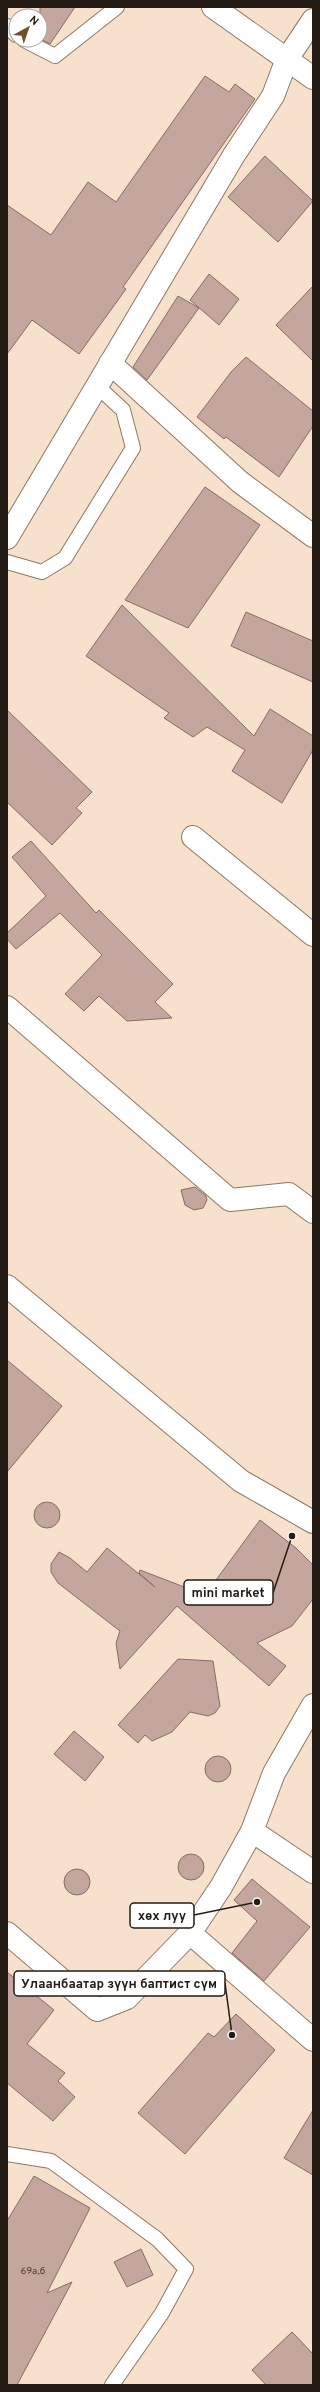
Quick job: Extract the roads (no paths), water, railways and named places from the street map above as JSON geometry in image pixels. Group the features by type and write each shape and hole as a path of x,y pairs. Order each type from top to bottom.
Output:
{"street":[{"path":"213,7 313,78"},
{"path":"7,538 230,162 273,96 287,59 313,20"},
{"path":"110,363 240,482 313,536"},
{"path":"193,837 313,935"},
{"path":"7,1007 230,1200 289,1194 313,1212"},
{"path":"7,1286 241,1481 313,1522"},
{"path":"7,1932 97,2010 127,1998 190,1933 221,1887 252,1831 274,1773 313,1705"},
{"path":"252,1831 313,1872"},
{"path":"190,1933 313,2040"}],"lane":[{"path":"40,48 55,56 117,7"},
{"path":"7,562 42,572 65,558 133,448 123,410 97,386"},
{"path":"7,2154 51,2161 117,2212 157,2239 186,2270 162,2313 112,2385"}],"place":[{"name":"mini market","path":"292,1536"},
{"name":"хөх луу","path":"257,1902"},
{"name":"Улаанбаатар зүүн баптист сүм","path":"232,2035"}]}
